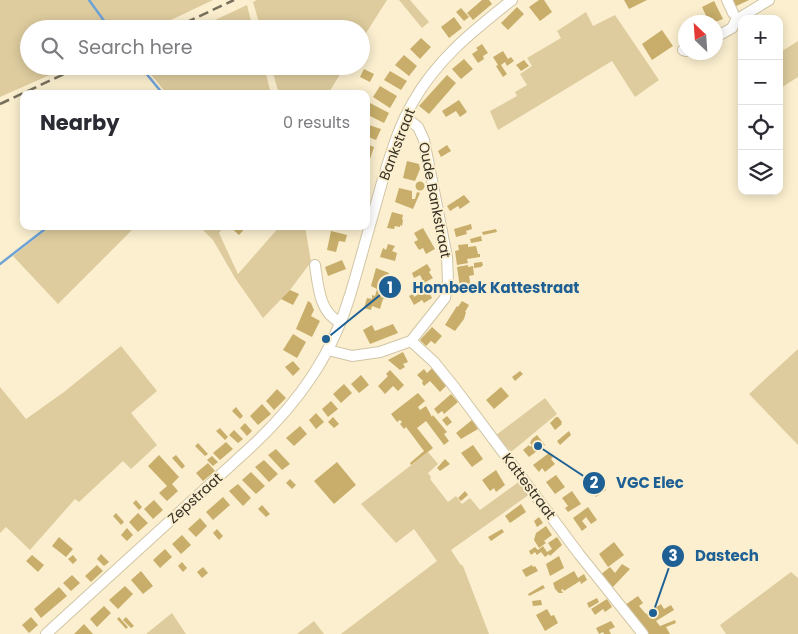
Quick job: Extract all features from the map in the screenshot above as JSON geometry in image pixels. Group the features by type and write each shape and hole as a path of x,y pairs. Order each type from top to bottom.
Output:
{"street":[{"name":"Bankstraat","path":"370,223 393,148 405,117 423,86 447,55 461,41 512,0"},
{"path":"727,0 733,13"},
{"path":"723,33 732,28 736,20 769,0"},
{"name":"Oude Bankstraat","path":"405,117 418,127 424,140 448,258 448,281 445,298 411,341"},
{"name":"Bankstraat","path":"328,350 351,293 368,230"},
{"path":"315,265 322,302 329,314 340,322"},
{"path":"328,350 352,356 380,352 411,341"},
{"name":"Kattestraat","path":"411,341 434,362 455,388 579,554 643,634"},
{"name":"Zepstraat","path":"46,634 277,422 314,374 328,350"}],"shaded area":[{"path":"0,0 213,0 171,20 20,20 20,75 50,75 0,97"},
{"path":"257,0 387,0 370,27 370,20 258,20 253,2"},
{"path":"399,0 410,0 429,22 422,28"},
{"path":"247,5 251,20 215,20"},
{"path":"586,12 593,26 615,15 659,80 635,97 612,61 498,130 490,111 517,96 515,92 527,85 520,74 532,66 527,58 561,38 557,31"},
{"path":"798,41 798,77 783,86 783,60 783,50"},
{"path":"151,75 266,75 270,90 164,90"},
{"path":"274,75 340,75 330,90 278,90"},
{"path":"46,230 132,230 58,304 13,256"},
{"path":"203,230 222,230 219,233 238,274 276,230 306,230 311,262 290,290 263,318 235,278 213,240"},
{"path":"121,346 157,391 131,413 157,445 131,469 123,461 79,502 75,499 30,550 6,527 0,533 0,387 26,419 64,392"},
{"path":"798,349 798,445 749,394"},
{"path":"545,398 557,414 511,452 496,435"},
{"path":"428,452 438,464 428,473 431,477 430,479 448,502 456,496 462,504 470,498 480,510 520,481 530,494 451,550 463,566 489,634 341,634 437,561 414,529 396,543 361,504"},
{"path":"791,572 798,578 798,634 726,634 720,625"},
{"path":"172,613 186,634 146,634"},
{"path":"314,621 324,634 297,634"}],"building":[{"path":"482,0 489,0 492,4 473,20 467,13"},
{"path":"539,0 544,0 552,12 540,21 529,7"},
{"path":"624,0 647,0 629,9"},
{"path":"729,0 749,0 732,8"},
{"path":"714,1 721,15 706,15 702,7"},
{"path":"517,7 524,14 508,30 501,23"},
{"path":"461,8 469,17 464,21 456,12"},
{"path":"454,17 462,28 449,38 441,27"},
{"path":"662,30 673,46 652,60 642,44"},
{"path":"421,38 431,47 420,59 410,49"},
{"path":"482,44 488,53 478,63 472,54"},
{"path":"503,51 508,59 511,57 514,61 507,66 505,62 501,65 507,74 503,77 493,57"},
{"path":"404,55 417,66 409,76 395,65"},
{"path":"464,59 473,69 461,79 452,69"},
{"path":"524,60 529,66 521,71 516,65"},
{"path":"390,71 407,81 401,90 384,80"},
{"path":"370,72 374,74 370,82 360,77 361,75 370,75"},
{"path":"447,75 456,83 429,114 419,106"},
{"path":"380,86 397,96 390,108 373,97"},
{"path":"459,100 467,112 460,117 456,111 446,117 442,111"},
{"path":"370,103 389,113 384,123 370,116"},
{"path":"370,125 381,129 376,140 370,138"},
{"path":"447,145 451,151 441,157 438,151"},
{"path":"370,146 374,147 370,159"},
{"path":"407,161 419,164 420,169 415,181 403,178"},
{"path":"420,182 424,186 420,190 416,186"},
{"path":"399,188 412,191 412,199 415,199 417,192 420,193 413,209 395,202"},
{"path":"464,195 470,202 460,209 458,206 450,211 447,206"},
{"path":"392,212 403,215 402,226 395,226 394,229 387,228"},
{"path":"471,224 472,229 466,231 467,234 456,237 454,229"},
{"path":"423,228 435,249 426,254 423,248 419,250 414,242 418,240 414,233"},
{"path":"496,229 497,232 483,235 482,232"},
{"path":"233,230 243,230 239,235"},
{"path":"331,231 347,235 345,242 339,241 336,252 327,250"},
{"path":"481,236 482,241 471,243 470,239"},
{"path":"388,244 395,246 392,251 397,253 395,261 380,257 383,248 386,250"},
{"path":"468,244 468,247 476,246 480,257 467,259 468,263 457,265 455,251 459,250 458,245"},
{"path":"342,260 346,269 328,276 325,267"},
{"path":"482,262 483,265 481,267 474,268 474,263"},
{"path":"427,264 433,278 424,283 420,275 414,278 412,273"},
{"path":"468,265 468,267 473,266 474,275 469,276 471,287 460,288 457,267"},
{"path":"376,268 389,273 388,278 391,278 386,299 383,299 380,309 372,306 371,310 364,308 367,298 372,299 372,295 375,296 377,289 371,286"},
{"path":"427,289 432,298 424,303 422,300 414,305 409,296 413,294 414,297"},
{"path":"290,290 299,294 293,305 281,299"},
{"path":"308,301 314,310 311,316 320,321 312,337 296,329"},
{"path":"462,301 469,305 464,319 455,331 445,325"},
{"path":"393,324 398,333 370,344 363,330 372,325 375,331"},
{"path":"432,327 442,336 435,344 431,341 426,346 420,340"},
{"path":"293,334 306,342 297,358 283,350"},
{"path":"403,352 408,362 403,364 405,367 400,370 388,360"},
{"path":"293,361 300,369 293,376 285,367"},
{"path":"433,367 448,384 440,392 430,381 424,386 423,381 417,375 424,369 427,373"},
{"path":"390,370 404,385 398,391 393,386 385,394 378,386 388,376 386,374"},
{"path":"520,371 523,374 515,381 512,377"},
{"path":"361,375 369,385 359,393 351,384"},
{"path":"344,384 352,393 341,403 333,394"},
{"path":"501,387 509,396 494,409 486,400"},
{"path":"277,389 286,398 274,410 266,401"},
{"path":"418,393 425,401 418,407 420,410 426,406 432,417 433,415 447,432 444,434 449,441 444,445 426,421 417,428 433,448 411,465 410,463 424,451 406,427 404,429 400,424 402,422 400,420 397,422 391,414"},
{"path":"451,394 458,402 444,414 442,411 438,414 434,409"},
{"path":"331,401 338,409 328,417 322,409"},
{"path":"262,404 271,414 258,425 250,416"},
{"path":"236,407 243,416 240,419 232,411"},
{"path":"316,413 324,422 316,429 309,420"},
{"path":"447,416 452,422 447,426 442,420"},
{"path":"333,417 339,424 334,428 328,422"},
{"path":"558,417 562,424 555,430 550,423"},
{"path":"472,420 478,429 461,439 456,433"},
{"path":"245,423 252,431 247,436 240,428"},
{"path":"300,426 307,434 294,446 286,438"},
{"path":"220,428 228,437 225,440 216,431"},
{"path":"234,430 243,439 238,443 229,435"},
{"path":"569,431 571,435 560,445 557,441"},
{"path":"537,435 545,445 529,457 523,450 532,445 530,443 532,439"},
{"path":"226,442 233,449 220,460 213,453"},
{"path":"198,443 208,454 205,456 195,446"},
{"path":"473,445 483,459 472,467 461,453"},
{"path":"276,449 290,464 282,470 268,455"},
{"path":"549,453 553,457 551,459 555,464 545,472 542,468 539,472 533,465"},
{"path":"159,455 179,477 172,484 178,491 167,501 159,493 167,486 148,466"},
{"path":"176,455 185,466 182,469 172,458"},
{"path":"212,456 218,462 213,466 207,460"},
{"path":"445,459 450,464 440,471 437,468"},
{"path":"264,460 278,474 269,482 255,467"},
{"path":"337,462 356,485 334,504 314,481"},
{"path":"208,463 215,471 203,481 196,473"},
{"path":"496,470 505,485 496,492 494,488 490,491 482,480"},
{"path":"251,472 265,486 256,494 242,480"},
{"path":"556,475 565,487 555,494 546,482"},
{"path":"290,479 296,485 292,489 286,483"},
{"path":"238,484 251,498 243,506 229,491"},
{"path":"603,485 606,490 596,497 593,492"},
{"path":"465,491 468,495 461,501 458,498"},
{"path":"572,491 581,504 568,512 565,508 568,506 562,498"},
{"path":"223,497 230,505 213,520 206,512"},
{"path":"136,500 142,507 139,510 133,503"},
{"path":"154,500 163,510 153,519 144,509"},
{"path":"521,504 526,512 510,523 505,516"},
{"path":"262,505 270,514 266,517 258,509"},
{"path":"588,507 597,520 591,524 586,517 582,521 587,527 582,531 573,518"},
{"path":"116,513 124,522 121,525 113,516"},
{"path":"138,513 148,523 138,532 129,522"},
{"path":"539,517 543,523 537,527 534,521"},
{"path":"200,518 207,526 196,537 188,529"},
{"path":"546,526 552,535 539,548 534,540 536,533"},
{"path":"127,528 133,535 127,541 121,535"},
{"path":"217,529 223,536 219,540 213,533"},
{"path":"502,529 504,532 491,541 488,537"},
{"path":"182,535 191,545 181,554 172,544"},
{"path":"59,537 73,549 66,557 52,546"},
{"path":"557,537 562,545 550,556 549,554 545,557 541,552 537,555 535,552 531,555 529,551 535,547 538,550 543,546 547,552 552,549 548,543"},
{"path":"614,542 624,555 608,567 599,554"},
{"path":"165,549 172,557 160,568 153,560"},
{"path":"101,554 109,562 104,566 97,559"},
{"path":"32,555 44,565 38,572 26,561"},
{"path":"73,555 77,560 73,564 68,559"},
{"path":"559,556 564,568 550,576 546,564"},
{"path":"182,562 187,568 183,572 178,566"},
{"path":"622,564 630,569 611,589 600,575 610,567 615,573"},
{"path":"97,565 103,571 91,582 85,576"},
{"path":"532,565 538,571 526,577 522,570"},
{"path":"203,567 208,573 202,578 197,572"},
{"path":"141,571 153,586 143,594 131,580"},
{"path":"574,571 578,578 584,574 587,580 581,584 580,581 564,591 563,589 561,590 563,593 559,593 553,583"},
{"path":"72,575 80,583 71,591 63,583"},
{"path":"543,585 545,588 529,596 528,594"},
{"path":"125,586 133,594 118,609 109,600"},
{"path":"59,587 67,596 41,618 34,609"},
{"path":"638,596 643,603 639,606 646,614 661,604 664,609 671,605 674,610 656,621 660,626 675,620 676,623 666,627 670,634 648,634 625,605"},
{"path":"597,598 599,602 589,608 587,603"},
{"path":"607,599 612,607 605,612 603,609 595,615 591,609"},
{"path":"541,600 542,605 533,606 532,601"},
{"path":"104,606 111,613 97,627 90,619"},
{"path":"547,609 551,616 554,615 558,623 545,631 536,615"},
{"path":"31,617 38,625 29,633 22,625"},
{"path":"119,617 128,627 126,629 117,619"},
{"path":"126,617 134,626 131,628 123,620"},
{"path":"611,621 615,627 609,630 611,634 604,634 603,632 599,634 596,628"},
{"path":"84,624 93,634 74,634"}],"waterway":[{"path":"89,0 103,20"},
{"path":"147,75 160,90"},
{"path":"0,264 44,230"}],"railway":[{"path":"191,20 234,0"},
{"path":"30,90 62,75"},
{"path":"0,104 20,95"}],"place":[{"name":"Hombeek Kattestraat","path":"326,339"},
{"name":"VGC Elec","path":"538,446"},
{"name":"Dastech","path":"653,613"}]}
